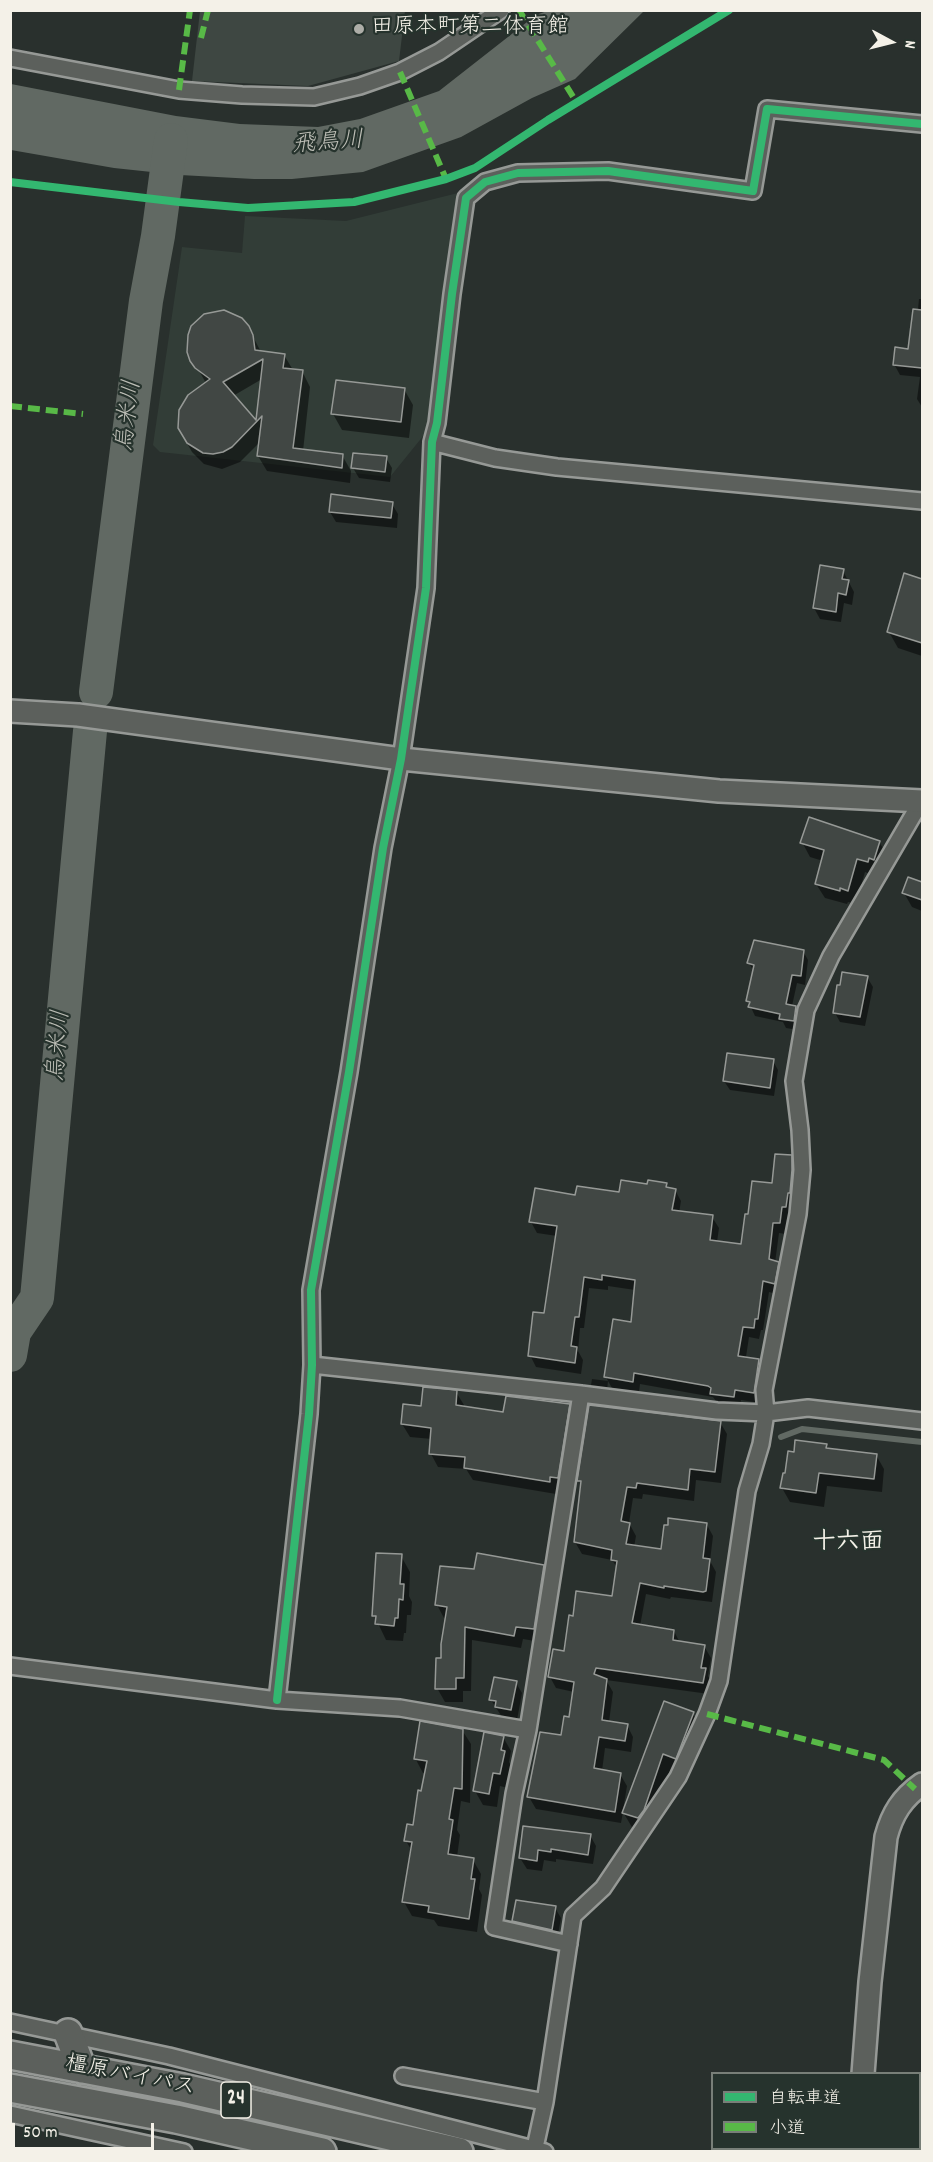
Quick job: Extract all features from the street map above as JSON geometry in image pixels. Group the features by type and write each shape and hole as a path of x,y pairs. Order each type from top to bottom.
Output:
{"highway":[{"path":"68,2033 82,2069"},
{"path":"10,2057 437,2151"},
{"name":"橿原バイパス","path":"10,2057 183,2088 459,2151"},
{"path":"10,2088 177,2119 322,2151"},
{"name":"橿原バイパス","path":"10,2096 176,2127 284,2151"}],"street":[{"path":"10,58 179,90 242,96 314,97 360,86 400,72 439,52 501,10"},
{"path":"277,1700 309,1414 312,1365 311,1290 349,1072 383,848 401,759 426,588 432,441 437,423 466,198 485,182 518,173 608,171 753,191 767,109 922,124"},
{"path":"432,441 495,458 557,467 922,501"},
{"path":"10,711 78,716 401,759 719,791 922,801 831,956 806,1010 794,1081 802,1170 798,1214 764,1390 766,1413 761,1444 747,1491 719,1681 708,1714 678,1777 603,1888 573,1916 538,2151 307,2090 68,2033 10,2022"},
{"path":"312,1365 717,1411 766,1413 808,1408 922,1421"},
{"path":"569,1944 494,1927 514,1794 528,1730 581,1394"},
{"path":"10,1666 277,1700 400,1708 528,1730"},
{"path":"863,2072 870,1982 886,1837 891,1818 903,1802 922,1784"},
{"path":"403,2076 545,2102"},
{"path":"10,2114 184,2151"}],"shaded area":[{"path":"200,10 405,11 399,61 308,86 192,81"},
{"path":"458,193 428,430 390,477 160,452 153,445 182,247 242,253 245,216 346,221"}],"water":[{"name":"飛鳥川","path":"547,11 644,11 575,79 532,98 461,137 363,172 292,179 180,175 114,168 11,150 11,84 176,116 240,124 318,127 360,119 439,91 536,15"}],"building":[{"path":"913,309 922,310 922,368 893,365 895,347 908,349"},
{"path":"224,310 242,318 253,335 255,350 285,354 283,368 303,370 293,448 343,454 342,468 257,456 262,416 232,447 223,452 203,453 187,443 178,428 179,410 188,395 210,379 195,368 187,352 191,326 204,314","holes":["263,359 256,420 223,382"]},
{"path":"336,380 405,388 401,422 331,414"},
{"path":"353,453 387,456 385,472 351,468"},
{"path":"331,494 393,502 391,518 329,512"},
{"path":"820,565 844,569 842,579 849,580 846,595 838,593 836,612 813,608"},
{"path":"904,573 922,579 922,643 887,632"},
{"path":"809,817 880,841 874,860 869,858 868,862 857,859 848,891 815,884 824,850 800,843"},
{"path":"908,877 922,882 922,900 902,893"},
{"path":"754,940 804,950 801,976 792,975 786,1004 796,1006 794,1021 779,1019 780,1014 748,1007 750,1002 746,1001 754,965 747,963"},
{"path":"842,972 868,976 860,1017 833,1013 837,985 840,985"},
{"path":"727,1053 774,1059 770,1088 723,1081"},
{"path":"775,1154 792,1155 792,1170 786,1207 782,1207 780,1223 773,1223 769,1259 779,1262 775,1284 763,1281 758,1319 755,1319 754,1328 743,1327 738,1356 759,1359 754,1393 735,1390 734,1397 710,1394 711,1388 708,1386 634,1373 633,1382 604,1377 613,1319 631,1322 635,1280 602,1275 602,1280 584,1277 579,1317 575,1317 571,1346 577,1347 575,1363 528,1356 533,1312 544,1313 557,1226 529,1222 535,1188 575,1195 577,1186 619,1192 621,1180 647,1184 648,1180 667,1183 666,1187 676,1189 672,1210 713,1215 710,1240 741,1244 752,1181 772,1183"},
{"path":"423,1387 457,1390 456,1405 503,1412 506,1396 570,1404 558,1478 550,1477 550,1482 464,1468 465,1457 429,1454 431,1428 401,1424 403,1404 421,1406"},
{"path":"589,1405 721,1421 715,1472 690,1469 688,1490 637,1483 636,1488 627,1487 621,1521 630,1523 626,1544 661,1549 664,1525 668,1525 668,1518 707,1523 703,1558 710,1559 706,1591 664,1586 664,1588 640,1583 632,1623 674,1630 673,1640 705,1645 701,1668 706,1668 703,1683 596,1668 594,1674 607,1679 602,1720 628,1724 625,1741 599,1737 594,1768 621,1773 615,1812 527,1797 540,1732 561,1735 564,1716 569,1717 574,1682 548,1677 553,1649 564,1651 569,1615 573,1616 576,1591 612,1596 617,1561 611,1560 612,1550 574,1542 581,1481 577,1481"},
{"path":"795,1440 827,1444 826,1448 877,1454 874,1479 819,1473 816,1493 780,1488 788,1451 794,1452"},
{"path":"376,1553 402,1554 400,1584 404,1584 403,1600 399,1599 398,1618 395,1618 394,1626 375,1624 376,1616 372,1616"},
{"path":"477,1553 544,1565 534,1629 516,1627 514,1636 465,1627 464,1678 456,1678 456,1689 435,1689 436,1658 441,1658 447,1607 435,1605 440,1566 474,1569"},
{"path":"494,1677 517,1681 511,1710 495,1707 496,1701 489,1700"},
{"path":"664,1701 694,1712 676,1759 663,1754 644,1810 638,1818 622,1813"},
{"path":"420,1721 463,1729 462,1789 454,1788 449,1819 453,1820 448,1854 474,1858 471,1879 475,1879 469,1919 428,1912 429,1906 402,1902 412,1842 404,1841 407,1824 413,1825 418,1790 421,1791 427,1761 414,1759"},
{"path":"484,1732 504,1736 501,1750 505,1751 500,1774 493,1773 489,1794 473,1791"},
{"path":"523,1826 591,1834 588,1855 551,1849 551,1852 538,1850 537,1861 519,1858"},
{"path":"516,1900 556,1906 552,1930 512,1921"}],"waterway":[{"name":"烏米川","path":"96,692 146,301 158,236 171,140"},
{"name":"烏米川","path":"10,1355 14,1332 37,1298 90,731"},
{"path":"781,1437 802,1429 922,1442"}],"marked path":[{"path":"179,90 190,10"},
{"path":"201,38 208,10"},
{"path":"519,10 577,103"},
{"path":"400,72 446,179"},
{"path":"10,406 83,414"},
{"path":"707,1714 884,1760 915,1789"}],"cycle path":[{"path":"10,182 248,208 354,202 446,179 475,168 548,120 729,10"},
{"path":"277,1700 309,1414 312,1365 311,1290 349,1072 383,848 401,759 426,588 432,442 437,423 466,198 485,182 518,173 608,171 753,191 767,109 922,124"}],"place":[{"name":"田原本町第二体育館","path":"359,29"}],"district":[{"name":"十六面","path":"848,1545"}]}
